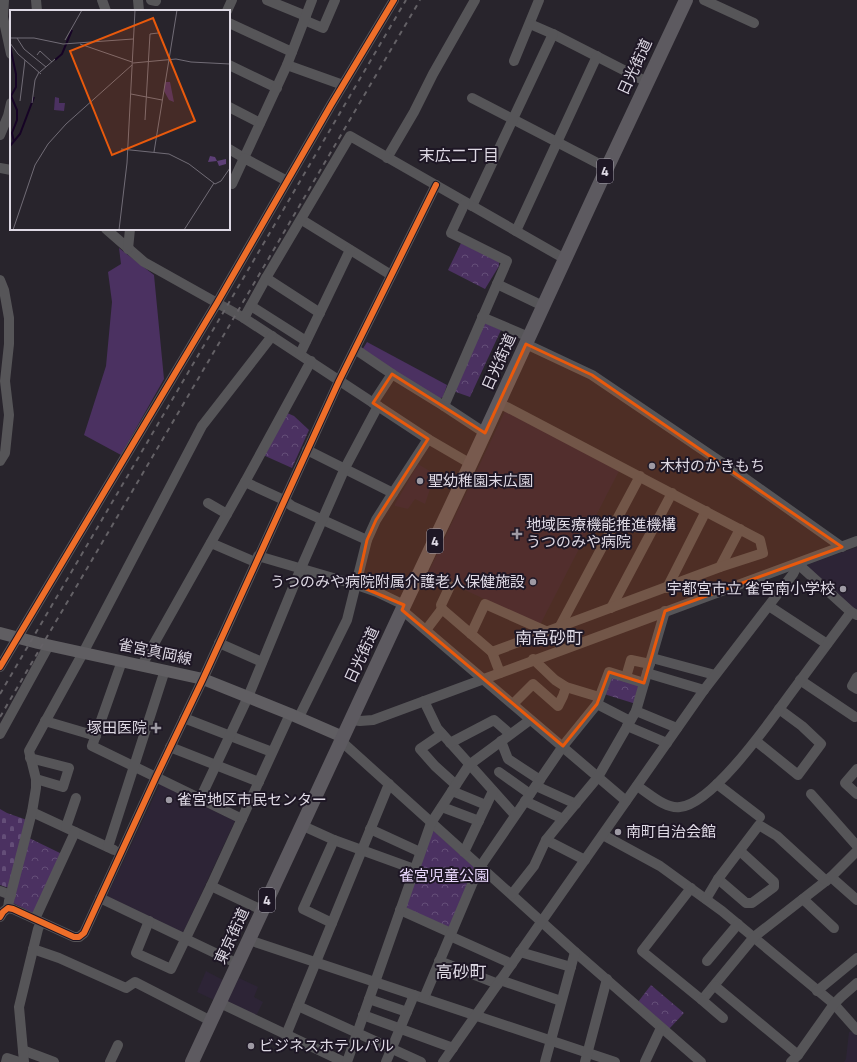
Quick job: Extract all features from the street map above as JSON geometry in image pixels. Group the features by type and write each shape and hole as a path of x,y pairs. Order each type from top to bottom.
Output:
{"highway":[{"name":"日光街道","path":"342,739 471,464 542,306 686,0"},
{"name":"東京街道","path":"192,1062 342,739"}],"main road":[{"name":"雀宮真岡線","path":"0,633 203,679 295,715 342,739"}],"street":[{"path":"4,0 4,22 10,49"},
{"path":"36,0 37,10"},
{"path":"102,0 106,10"},
{"path":"138,0 139,10"},
{"path":"227,10 232,0"},
{"path":"268,0 323,28 335,0"},
{"path":"232,184 287,65 312,0"},
{"path":"387,158 414,112 433,74 475,0"},
{"path":"514,62 539,0"},
{"path":"704,0 754,23"},
{"path":"0,667 217,303 392,1"},
{"path":"230,23 292,52"},
{"path":"530,24 553,34 647,82"},
{"path":"444,406 506,261 450,233 468,204 513,119 553,34"},
{"path":"516,231 597,56"},
{"path":"230,65 277,88"},
{"path":"287,65 343,85"},
{"path":"472,98 607,168"},
{"path":"0,135 8,116 10,107"},
{"path":"230,108 260,123"},
{"path":"244,318 350,136 565,259"},
{"path":"230,150 287,181"},
{"path":"0,168 10,170"},
{"path":"8,908 74,937 79,937 84,932 203,679 339,381 436,185"},
{"path":"302,220 391,275"},
{"path":"107,230 144,262 244,318 428,439 471,464"},
{"path":"128,249 130,230"},
{"path":"300,354 350,250"},
{"path":"266,278 320,313"},
{"path":"0,280 4,290 9,318 9,344 5,381 9,415 5,453 0,461"},
{"path":"497,284 542,306"},
{"path":"251,306 306,341"},
{"path":"482,317 592,375 737,473 842,547"},
{"path":"0,917 8,908 32,812 36,779 28,751 83,653 202,426 272,336"},
{"path":"355,349 485,433"},
{"path":"142,665 246,482 311,361"},
{"path":"200,799 248,697 301,568 345,468 375,404 392,374"},
{"path":"492,652 720,567 763,553 760,540 499,403"},
{"path":"149,921 136,953 171,969 211,886 272,752 295,715 347,620 357,585 367,540 376,520 428,439"},
{"path":"307,450 392,493"},
{"path":"559,628 640,476"},
{"path":"246,482 284,500 292,506 367,540"},
{"path":"611,608 672,493"},
{"path":"208,503 227,514"},
{"path":"667,588 706,511"},
{"path":"720,567 740,529"},
{"path":"351,720 373,720 857,541"},
{"path":"211,543 257,559 301,568 357,585 376,592 403,607 426,630 626,801"},
{"path":"443,1062 715,674 769,606 793,574 798,564"},
{"path":"637,786 669,807 680,807 692,804 717,784 756,741 827,644 854,613 798,564"},
{"path":"426,630 442,609 441,605 450,586"},
{"path":"471,634 485,604 548,632"},
{"path":"769,606 827,644"},
{"path":"442,609 492,652 500,673"},
{"path":"512,894 534,866 546,840 598,776 629,724 636,711 665,611"},
{"path":"219,642 262,662"},
{"path":"0,734 49,645"},
{"path":"533,660 555,680 566,687 598,700 629,724 667,743"},
{"path":"626,677 631,660 648,670 704,690"},
{"path":"122,661 92,746 242,819"},
{"path":"108,847 165,670"},
{"path":"386,1062 407,1012 419,996 439,961 480,866 563,746 598,700 610,672 626,677 648,670 715,674"},
{"path":"857,677 852,686 857,689"},
{"path":"800,680 855,717"},
{"path":"513,704 533,684 558,706 566,687"},
{"path":"424,701 437,728 515,816"},
{"path":"756,741 798,775 821,744 802,726 779,709"},
{"path":"636,711 677,728"},
{"path":"184,718 272,752"},
{"path":"450,743 494,720 510,734"},
{"path":"220,1003 345,1062 357,1033 431,823 469,765 530,720"},
{"path":"45,721 96,736"},
{"path":"442,734 420,749 454,788 486,805"},
{"path":"342,739 431,823 696,1060"},
{"path":"501,741 508,759 533,790 563,819"},
{"path":"170,747 259,782"},
{"path":"30,758 69,768 63,787 36,779"},
{"path":"857,770 845,783 857,794"},
{"path":"499,772 533,790 576,804"},
{"path":"286,1034 389,784"},
{"path":"717,784 760,817"},
{"path":"464,852 492,791"},
{"path":"811,794 857,846"},
{"path":"24,1062 19,1006 33,949 38,921 70,830 76,798"},
{"path":"442,806 478,821"},
{"path":"32,812 121,853"},
{"path":"302,825 334,840 414,869"},
{"path":"706,899 718,879 759,826 777,836 857,900"},
{"path":"370,829 420,852"},
{"path":"602,835 660,866 706,899 834,1004 857,1030"},
{"path":"332,923 303,909 334,840"},
{"path":"546,840 585,860"},
{"path":"718,879 746,903 752,903 774,887 774,882 740,851"},
{"path":"702,1000 754,937 829,879 857,851"},
{"path":"211,886 262,910"},
{"path":"691,888 642,951 724,1018"},
{"path":"0,891 11,895"},
{"path":"100,898 238,964"},
{"path":"803,899 834,928"},
{"path":"400,910 512,964"},
{"path":"707,961 738,924"},
{"path":"249,940 550,1040 586,1057 615,1062"},
{"path":"33,949 59,958 126,988 135,982 211,1021"},
{"path":"520,952 571,967"},
{"path":"545,1062 575,952"},
{"path":"817,991 857,958"},
{"path":"439,961 499,982 561,1001"},
{"path":"586,1057 607,979"},
{"path":"715,986 795,1058 834,1004 857,983"},
{"path":"369,999 407,1012"},
{"path":"298,1006 421,1062"},
{"path":"363,1015 453,1048"},
{"path":"645,1062 662,1028"},
{"path":"110,1062 118,1045"},
{"path":"23,1051 54,1062"},
{"path":"6,1062 7,1058 19,1062"}],"highlighted area":[{"path":"526,344 592,375 842,547 665,611 644,683 609,672 597,704 563,746 402,610 404,605 357,585 367,540 376,520 428,439 373,403 392,374 485,433"}],"shaded area":[{"name":"地域医療機能推進機構 うつのみや病院","path":"505,411 619,471 540,625 428,573"},
{"name":"聖幼稚園末広園","path":"418,464 435,474 425,504 415,499 408,509 395,506 395,504"},
{"name":"宇都宮市立 雀宮南小学校","path":"857,547 857,612 806,568 809,564"},
{"path":"160,784 235,821 183,933 107,896"},
{"path":"206,971 223,980 214,1000 197,992"},
{"path":"239,978 258,987 254,997 263,1002 255,1018 226,1004"},
{"path":"849,1032 853,1032 857,1036 857,1062 844,1062 846,1059"}],"green space":[{"path":"461,243 499,261 499,266 485,289 448,270"},
{"path":"119,248 154,275 164,379 121,455 84,435 106,366 112,302 108,272 121,264"},
{"path":"481,321 501,330 470,397 453,391"},
{"path":"367,342 447,385 443,397 439,399 362,350"},
{"path":"285,412 294,416 309,430 292,468 263,455"},
{"path":"612,675 642,684 636,704 604,694"},
{"path":"0,809 27,820 9,888 0,885"},
{"name":"雀宮児童公園","path":"434,831 474,867 450,929 404,908 431,832"},
{"path":"29,838 62,854 33,913 11,902"},
{"path":"651,985 684,1013 669,1029 638,1002"}],"railway":[{"path":"0,694 406,0"},
{"path":"0,717 420,0"}],"cycle path":[{"path":"0,667 217,303 331,105 394,0"},
{"path":"0,917 8,908 74,937 79,937 84,933 203,679 339,381 436,185"}],"place":[{"name":"木村のかきもち","path":"652,466"},
{"name":"聖幼稚園末広園","path":"420,481"},
{"name":"地域医療機能推進機構 うつのみや病院","path":"517,534"},
{"name":"うつのみや病院附属介護老人保健施設","path":"533,582"},
{"name":"宇都宮市立 雀宮南小学校","path":"843,589"},
{"name":"塚田医院","path":"156,728"},
{"name":"雀宮地区市民センター","path":"169,800"},
{"name":"南町自治会館","path":"618,832"},
{"name":"ビジネスホテルパル","path":"251,1046"}],"district":[{"name":"末広二丁目","path":"459,155"},
{"name":"南高砂町","path":"549,638"},
{"name":"高砂町","path":"461,972"}]}
